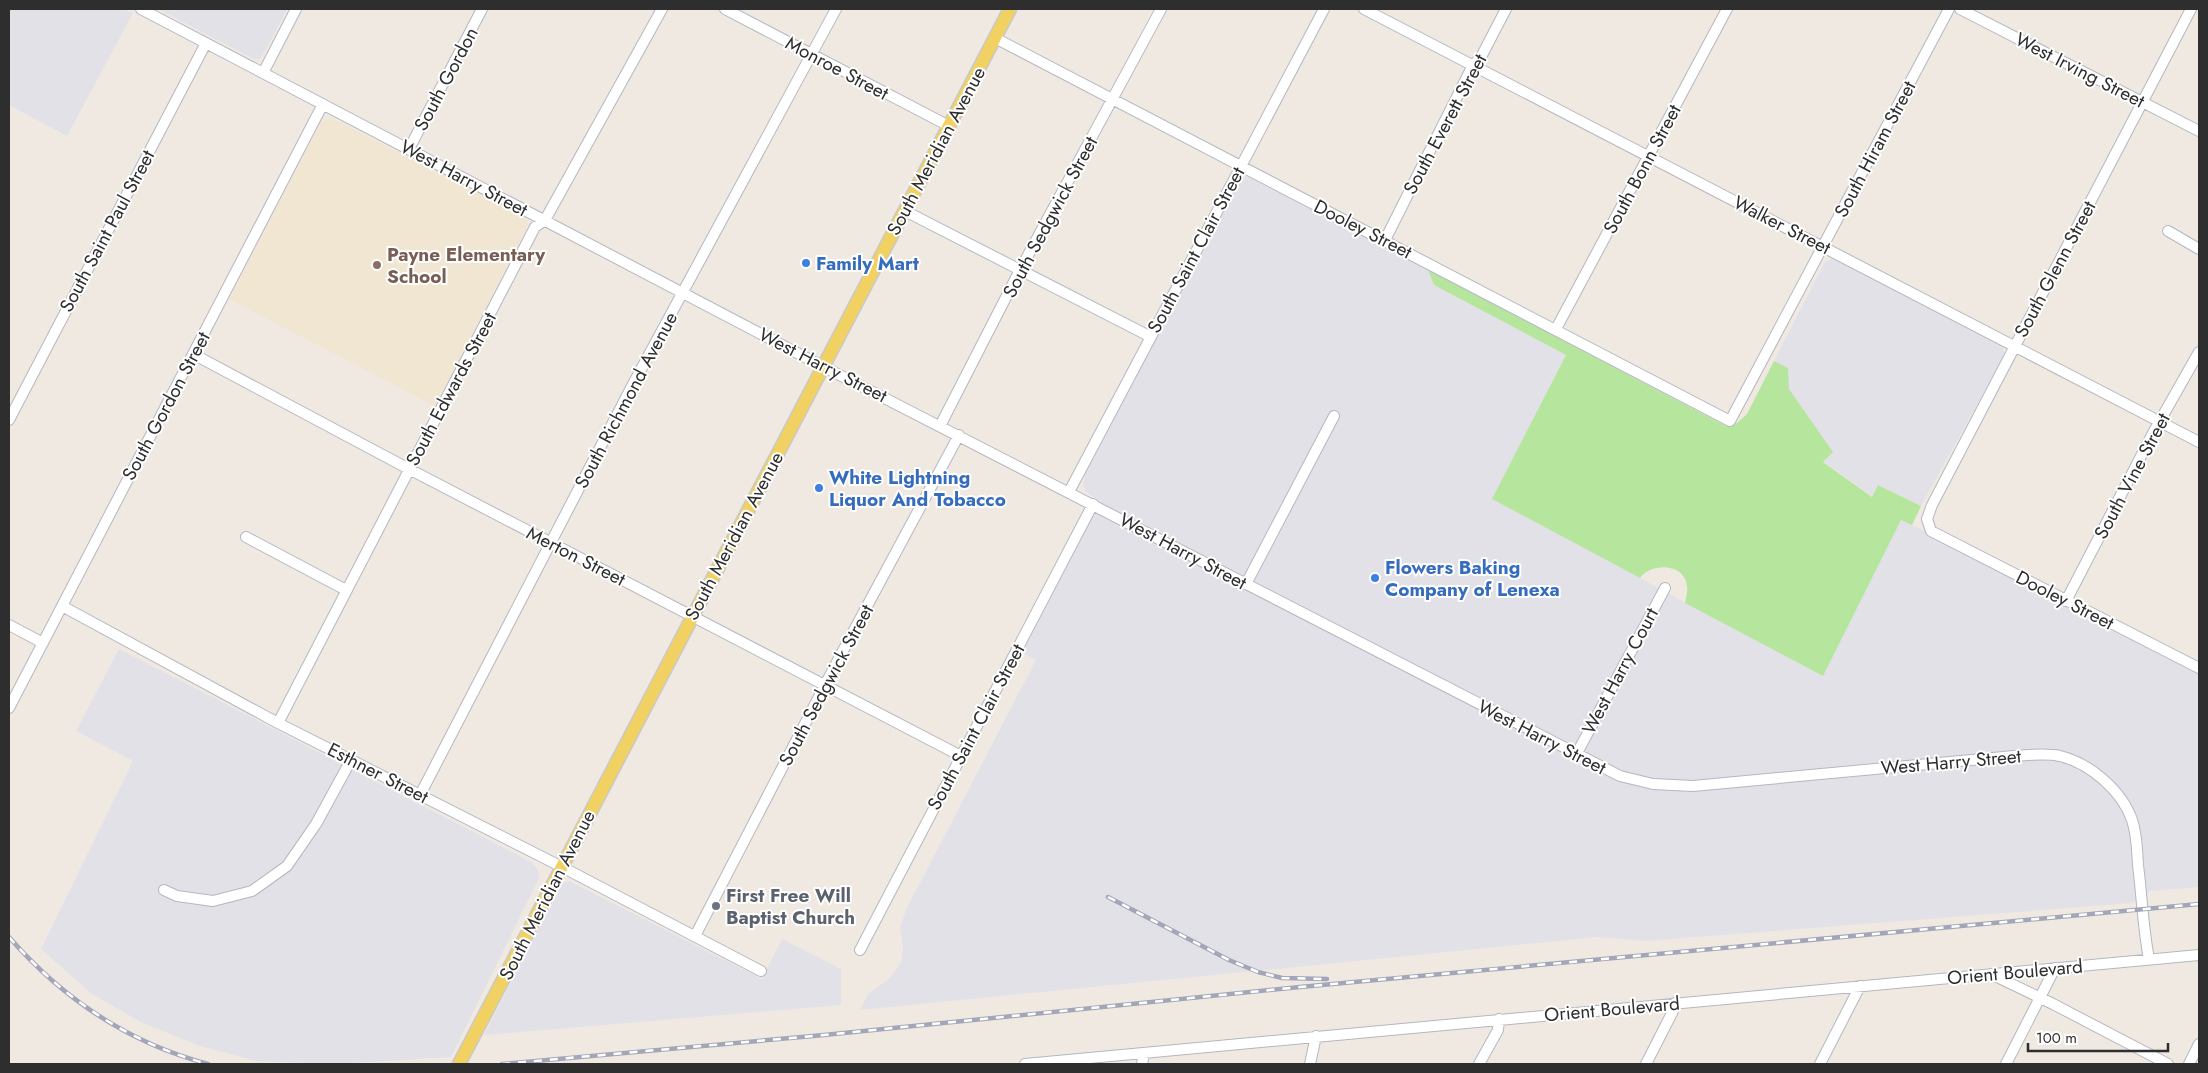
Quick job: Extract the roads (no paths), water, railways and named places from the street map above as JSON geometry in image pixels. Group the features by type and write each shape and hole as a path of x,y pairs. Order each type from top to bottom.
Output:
{"main road":[{"name":"South Meridian Avenue","path":"459,1064 1010,9"}],"street":[{"name":"West Harry Street","path":"141,9 822,366 1620,776 1672,786 1702,785 2021,755 2054,755 2071,760 2098,776 2112,788 2126,807 2132,820 2143,927 2149,959"},
{"path":"263,72 296,9"},
{"name":"South Gordon","path":"409,149 482,9"},
{"name":"South Edwards Street","path":"278,722 535,227 545,220 662,9"},
{"name":"Monroe Street","path":"725,9 949,126"},
{"name":"South Richmond Avenue","path":"420,794 683,293 836,9"},
{"name":"South Sedgwick Street","path":"940,426 1020,270 1161,9"},
{"name":"South Saint Clair Street","path":"1069,492 1324,9"},
{"name":"Walker Street","path":"1364,9 2199,442"},
{"name":"South Everett Street","path":"1385,240 1473,65 1481,56 1506,9"},
{"name":"South Bonn Street","path":"1556,329 1727,9"},
{"name":"South Hiram Street","path":"1730,421 1949,9"},
{"name":"West Irving Street","path":"1960,9 2199,131"},
{"name":"South Glenn Street","path":"1931,531 1927,519 1932,506 2191,9"},
{"name":"Dooley Street","path":"995,38 1730,421"},
{"name":"South Saint Paul Street","path":"9,420 206,42"},
{"name":"South Gordon Street","path":"9,708 323,104"},
{"path":"905,211 1151,337"},
{"path":"2168,232 2199,249"},
{"name":"South Vine Street","path":"2066,601 2199,352"},
{"name":"Merton Street","path":"193,354 409,469 961,756"},
{"path":"1246,584 1334,416"},
{"name":"South Sedgwick Street","path":"696,936 825,685 959,435"},
{"name":"South Saint Clair Street","path":"860,950 1093,504"},
{"name":"Dooley Street","path":"1931,531 2199,668"},
{"path":"246,538 346,590"},
{"name":"West Harry Court","path":"1576,755 1665,588"},
{"name":"Esthner Street","path":"62,606 278,722 761,971"},
{"path":"9,625 42,643"},
{"path":"164,890 177,896 213,900 252,891 287,866 316,824 351,760"},
{"name":"Orient Boulevard","path":"1025,1064 2199,955"},
{"path":"2006,1064 2055,968"},
{"path":"1991,974 2168,1064"},
{"path":"1820,1064 1860,986"},
{"path":"1646,1064 1675,1004"},
{"path":"1480,1064 1498,1030 1499,1019"},
{"path":"1310,1064 1316,1036"},
{"path":"2188,1064 2199,1044"},
{"path":"1142,1064 1144,1053"}],"railway":[{"path":"1108,897 1229,960 1258,972 1282,978 1327,979"},
{"path":"502,1064 824,1035 1300,987 2199,904"},
{"path":"9,937 51,980 99,1016 151,1044 208,1064"}],"place":[{"name":"Family Mart","path":"806,263"},
{"name":"Payne Elementary School","path":"377,265"},
{"name":"White Lightning Liquor And Tobacco","path":"819,488"},
{"name":"Flowers Baking Company of Lenexa","path":"1375,578"},
{"name":"First Free Will Baptist Church","path":"716,906"}]}
